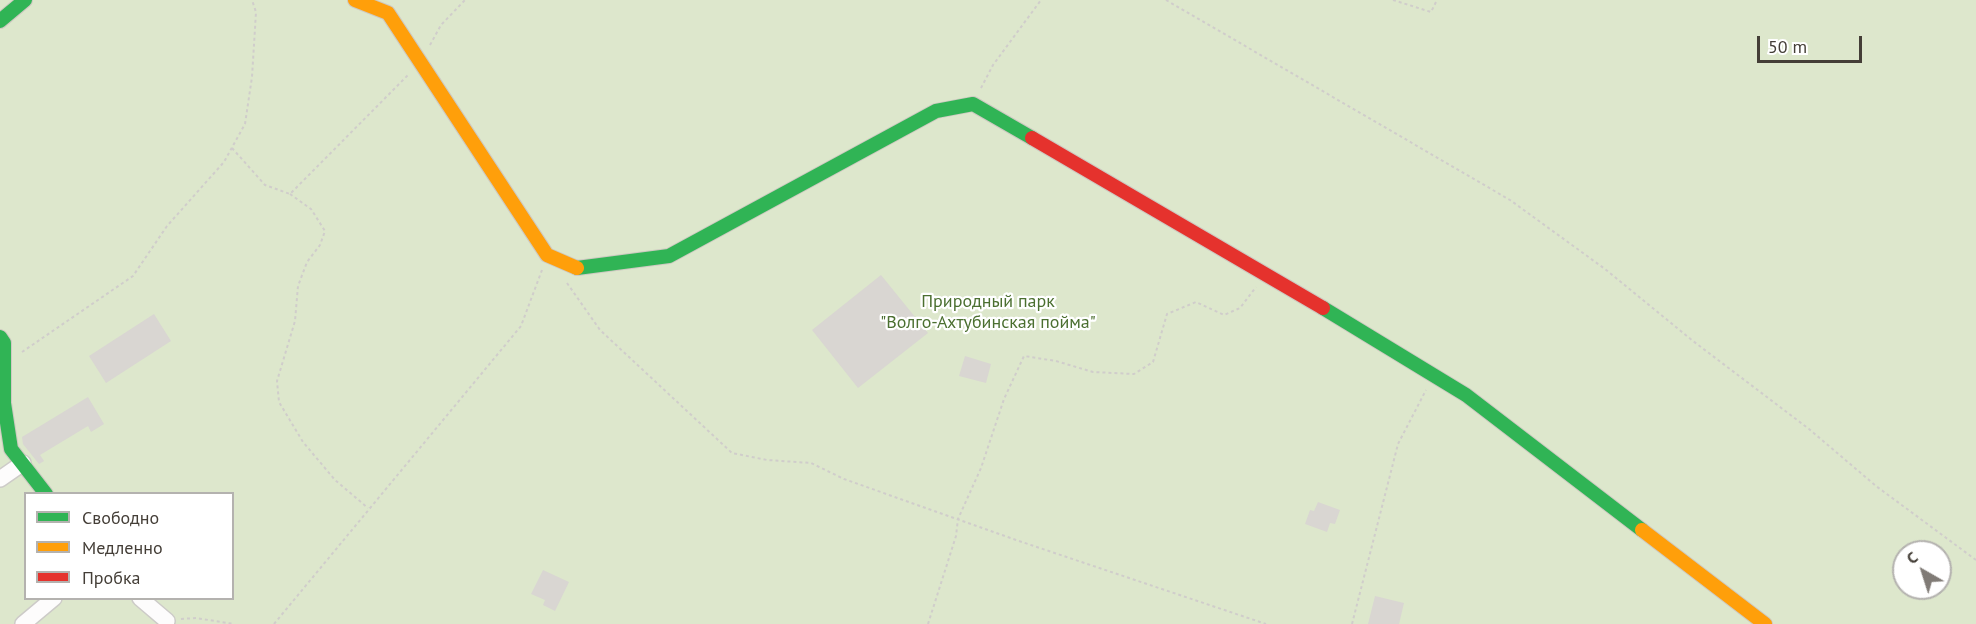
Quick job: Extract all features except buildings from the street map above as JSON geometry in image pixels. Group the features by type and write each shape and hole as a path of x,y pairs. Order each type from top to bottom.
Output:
{"street":[{"path":"0,21 25,0"},
{"path":"355,0 388,13 547,255 578,268 669,256 936,111 973,104 1264,272 1466,395 1764,624"},
{"path":"0,337 4,343 3,404 10,449 45,492"},
{"path":"0,479 23,463"},
{"path":"23,624 52,600"},
{"path":"142,600 166,621"}],"path":[{"path":"4,364 134,276 167,226 224,162 245,124 252,77 256,12 252,0"},
{"path":"290,195 420,62 441,25 465,0"},
{"path":"973,104 993,65 1041,0"},
{"path":"1166,0 1510,200 1605,269 1693,341 1809,429 1876,486 1976,560"},
{"path":"1393,0 1431,12 1437,0"},
{"path":"232,148 265,185 290,195 311,209 325,231 320,244 307,262 298,286 295,321 277,381 279,402 303,442 335,480 368,508"},
{"path":"273,624 521,326 547,255"},
{"path":"927,624 956,536 958,519 981,468 1004,399 1024,356 1093,372 1134,374 1153,362 1167,314 1196,302 1224,315 1232,312 1254,292 1264,272"},
{"path":"566,281 600,330 732,453 767,460 811,463 844,479 1266,624"},
{"path":"1352,624 1398,444 1434,375"},
{"path":"166,621 196,618 234,624"}],"green space":[{"name":"Природный парк \"Волго-Ахтубинская пойма\"","path":"0,0 1976,0 1976,624 0,624"}],"traffic: fast":[{"path":"0,21 25,0"},
{"path":"577,268 669,256 936,111 973,104 1032,138"},
{"path":"1323,308 1466,395 1642,530"},
{"path":"0,337 4,343 4,403 11,449 44,492"}],"traffic: slow":[{"path":"355,0 388,13 547,255 577,268"},
{"path":"1642,530 1765,624"}],"traffic: jam":[{"path":"1032,138 1323,308"}]}
